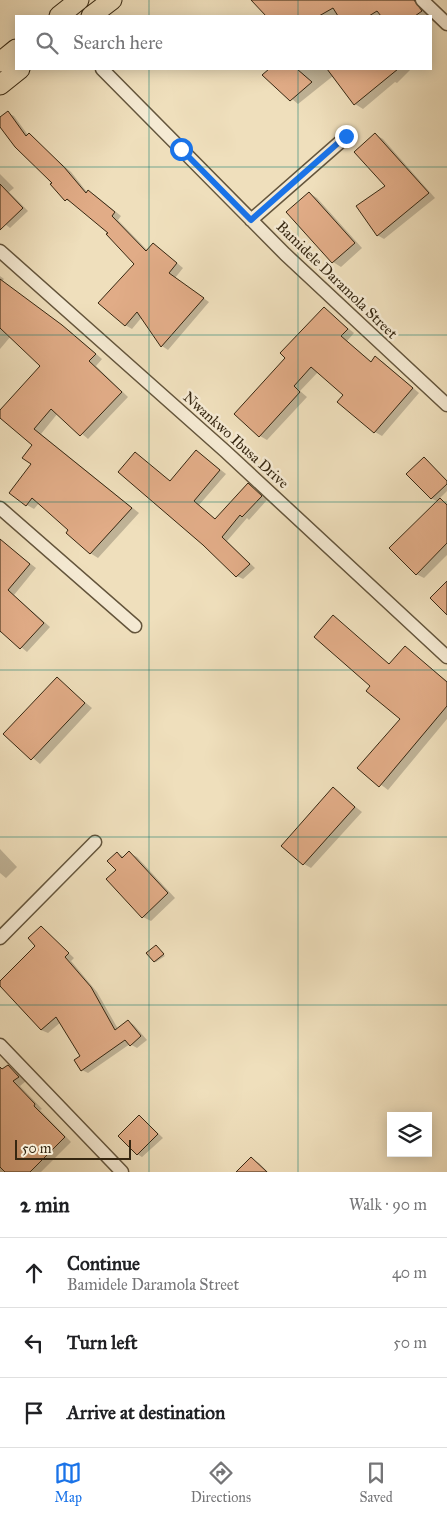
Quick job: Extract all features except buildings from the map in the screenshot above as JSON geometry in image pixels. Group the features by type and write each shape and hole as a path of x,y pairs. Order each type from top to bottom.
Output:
{"main road":[{"path":"60,15 79,0"},
{"path":"92,15 112,0"},
{"path":"0,62 15,50"},
{"path":"0,85 19,70"}],"street":[{"path":"422,0 447,24"},
{"name":"Bamidele Daramola Street","path":"103,70 251,220 447,405"},
{"path":"251,220 346,136"},
{"name":"Nwankwo Ibusa Drive","path":"0,251 225,451 447,657"},
{"path":"0,508 135,626"},
{"path":"0,938 95,842"},
{"path":"0,1045 122,1172"}],"route":[{"path":"181,149 251,220 346,136"}]}
